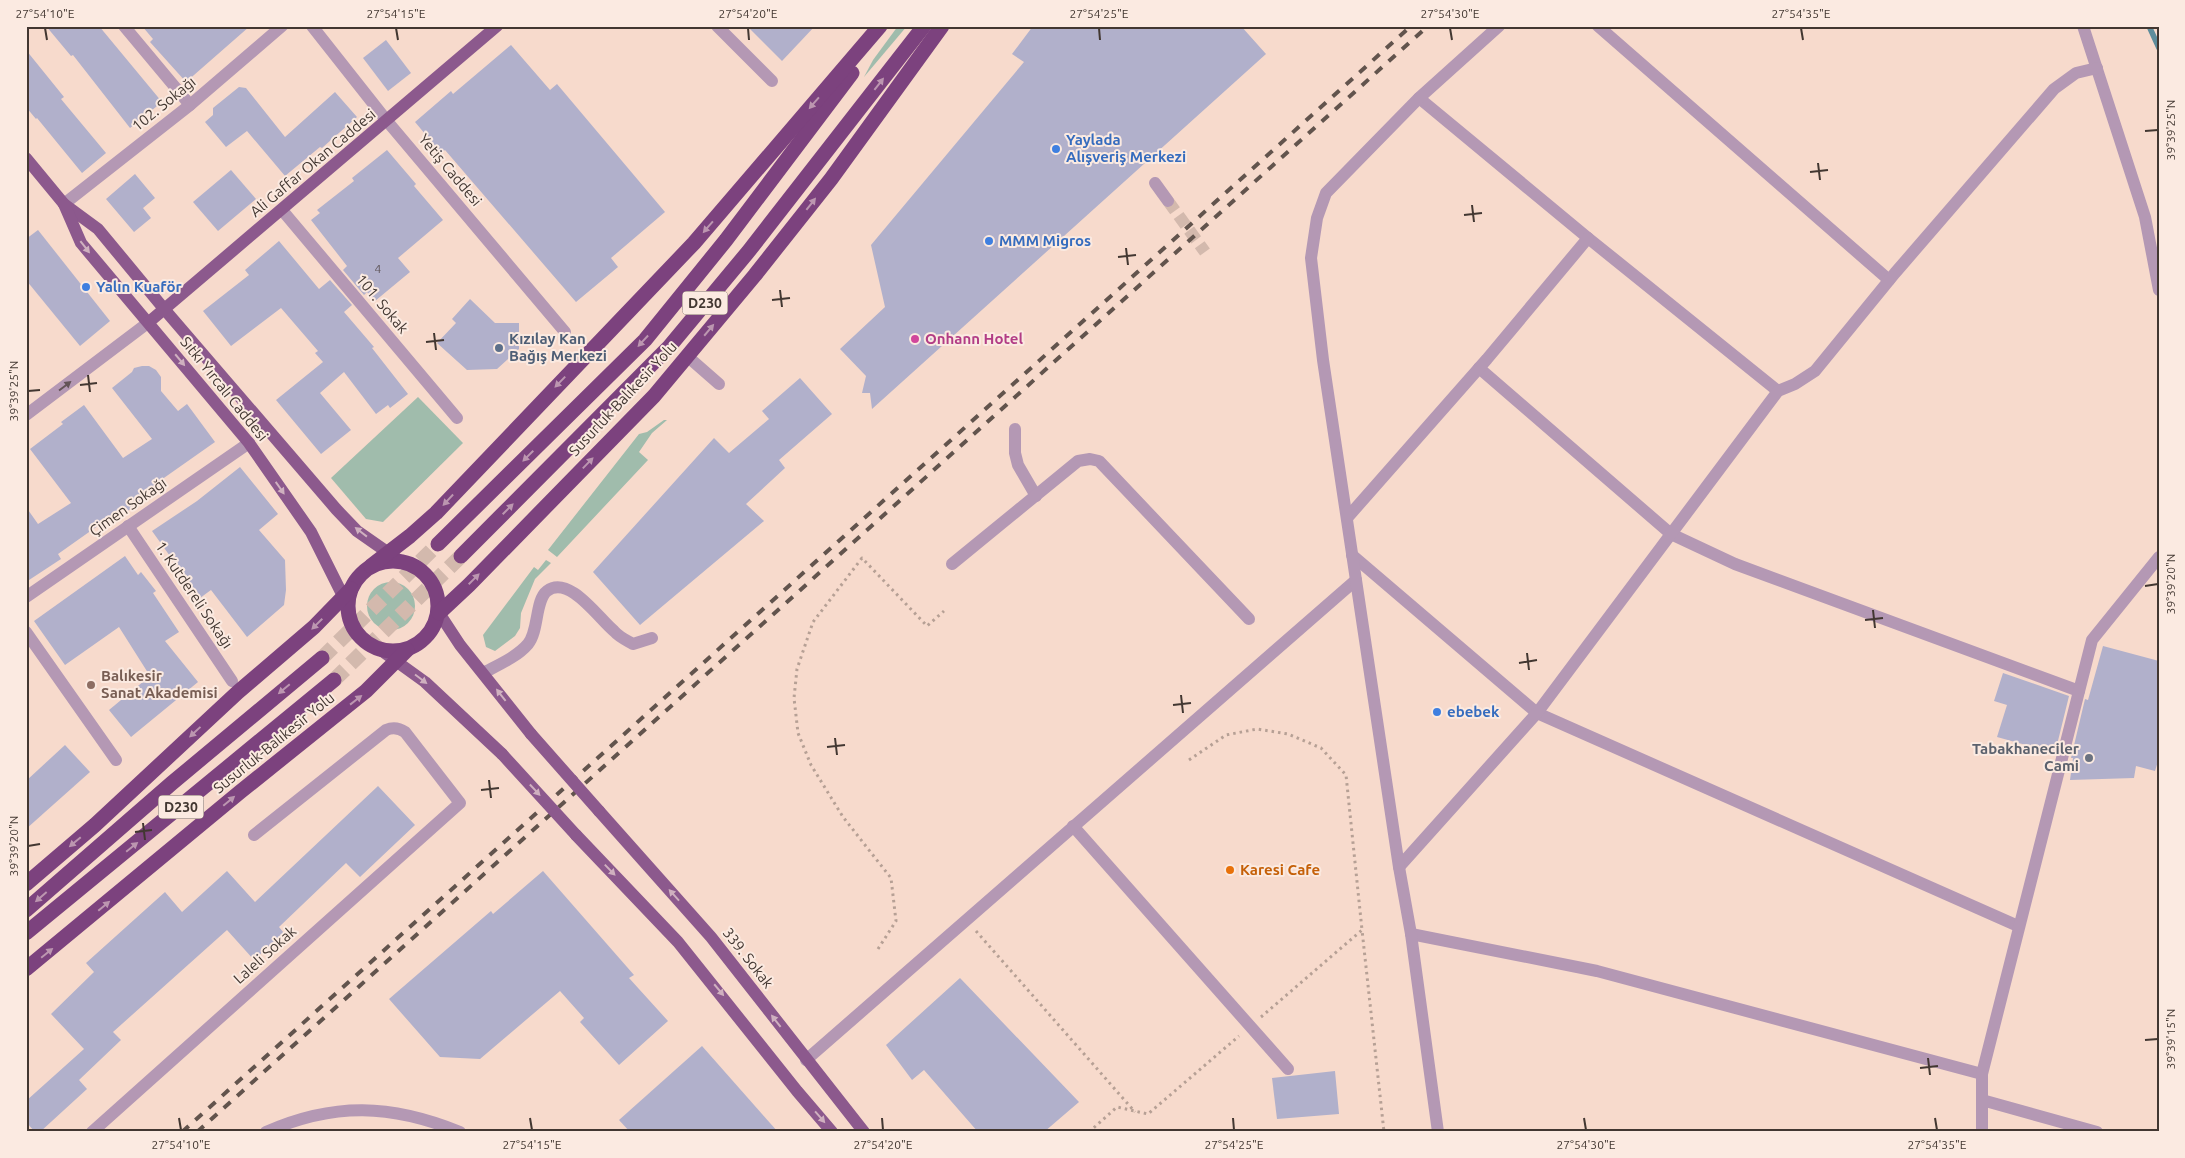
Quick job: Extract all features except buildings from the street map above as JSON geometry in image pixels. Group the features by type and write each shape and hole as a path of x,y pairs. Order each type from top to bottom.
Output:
{"highway":[{"path":"26,884 95,825 238,692 314,628 347,597 359,576 371,566 394,557 694,243 880,26"},
{"name":"Susurluk-Balıkesir Yolu","path":"438,544 645,340 726,240 888,26"},
{"name":"Susurluk-Balıkesir Yolu","path":"461,556 669,347 748,252 924,26"},
{"name":"Susurluk-Balıkesir Yolu","path":"439,613 469,585 654,396 831,179 942,26"},
{"path":"347,597 350,620 356,633 368,644 382,650 394,652 407,650 419,644 428,636 435,625 439,613 438,598 434,585 426,574 414,565 394,557"},
{"name":"Susurluk-Balıkesir Yolu","path":"26,969 240,792 366,691 407,650"},
{"name":"D230","path":"26,910 172,783 322,658"},
{"name":"Susurluk-Balıkesir Yolu","path":"26,933 334,680"}],"main road":[{"name":"Ali Gaffar Okan Caddesi","path":"149,322 497,26"},
{"name":"Sıtkı Yırcalı Caddesi","path":"26,158 64,204 98,229 164,310 336,509 357,530 394,557"},
{"name":"Sıtkı Yırcalı Caddesi","path":"64,204 81,243 249,443 311,532 347,597"},
{"name":"339. Sokak","path":"439,613 460,645 531,734 711,937 864,1132"},
{"path":"382,650 425,682 502,754 678,942 832,1132"}],"street":[{"path":"124,26 190,105"},
{"name":"102. Sokağı","path":"64,204 190,105 282,26"},
{"name":"Yetiş Caddesi","path":"312,26 387,121 565,332"},
{"path":"716,26 772,81"},
{"path":"1438,1132 1411,934 1399,867 1323,360 1311,258 1317,218 1326,193 1419,98 1499,26"},
{"path":"1598,26 1889,280"},
{"path":"2083,26 2145,217 2159,290"},
{"path":"1399,867 1537,713 1778,391 1795,384 1815,371 1889,280 2054,89 2076,74 2097,68"},
{"path":"1419,98 1588,238 1778,391"},
{"path":"1155,183 1168,201"},
{"name":"101. Sokak","path":"282,210 457,418"},
{"path":"1347,518 1479,368 1588,238"},
{"path":"26,416 149,322"},
{"path":"687,356 720,384"},
{"path":"1479,368 1671,534 1735,564 2079,691"},
{"path":"1015,430 1015,453 1018,465 1036,496"},
{"name":"Çimen Sokağı","path":"26,597 249,443"},
{"path":"952,564 1078,461 1090,459 1099,461 1249,619"},
{"name":"1. Kutdereli Sokağı","path":"128,526 232,681"},
{"path":"1352,555 1537,713 2018,926"},
{"path":"1982,1132 1982,1074 2092,640 2159,557"},
{"path":"806,1060 1356,580"},
{"path":"483,673 509,660 528,644 543,594 551,588 562,587 571,590 614,632 633,644 652,638"},
{"path":"26,632 116,760"},
{"name":"Laleli Sokak","path":"92,1132 460,803 405,732 401,729 391,728 386,730 254,835"},
{"path":"1073,826 1288,1069"},
{"path":"1411,934 1597,971 1982,1074"},
{"path":"1982,1100 2097,1132"},
{"path":"266,1132 286,1123 318,1115 363,1109 396,1112 460,1132"}],"path":[{"path":"878,949 896,921 891,878 843,817 811,765 798,733 794,698 797,669 813,622 862,558 927,626 944,611"},
{"path":"1189,760 1226,735 1257,729 1288,734 1320,748 1346,775 1362,930"},
{"path":"966,920 1135,1113"}],"green space":[{"path":"898,26 907,26 864,77 873,60"},
{"path":"418,397 463,443 383,522 366,519 331,478"},
{"path":"664,420 667,420 652,433 639,452 648,460 557,557 548,550 639,434 647,432"},
{"path":"546,560 551,563 535,579 521,613 520,628 515,636 495,651 486,647 483,635 534,567 538,570"},
{"path":"386,582 396,582 408,589 415,601 415,611 408,623 396,630 386,630 378,626 371,619 367,611 367,601 371,593 378,586"}],"waterway":[{"path":"2149,26 2159,48"}],"tunnel":[{"path":"1168,201 1205,252"},
{"path":"322,658 438,544"},
{"path":"334,680 461,556"}],"railway":[{"path":"182,1132 1411,26"},
{"path":"197,1132 1428,26"}],"place":[{"name":"Yaylada Alışveriş Merkezi","path":"1056,149"},
{"name":"MMM Migros","path":"989,241"},
{"name":"Yalın Kuaför","path":"86,287"},
{"name":"Onhann Hotel","path":"915,339"},
{"name":"Kızılay Kan Bağış Merkezi","path":"499,348"},
{"name":"Balıkesir Sanat Akademisi","path":"91,685"},
{"name":"ebebek","path":"1437,712"},
{"name":"Tabakhaneciler Cami","path":"2089,758"},
{"name":"Karesi Cafe","path":"1230,870"}]}
